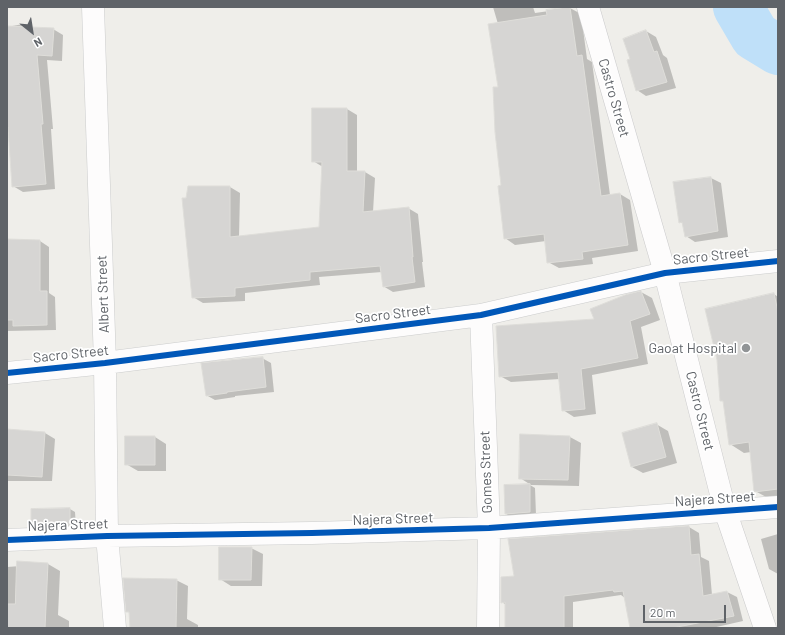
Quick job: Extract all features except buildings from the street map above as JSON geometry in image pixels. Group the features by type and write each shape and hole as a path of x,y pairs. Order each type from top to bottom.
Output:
{"street":[{"name":"Albert Street","path":"93,7 105,363 107,536 115,628"},
{"name":"Castro Street","path":"588,7 665,273 725,510 765,628"},
{"name":"Sacro Street","path":"7,373 105,363 481,315 665,273 778,261"},
{"name":"Gomes Street","path":"481,315 489,528 488,628"},
{"name":"Najera Street","path":"7,540 107,536 312,533 489,528 778,507"}],"waterway":[{"path":"738,7 755,36 778,50"}],"cycle path":[{"path":"7,373 105,363 481,315 665,273 778,261"},
{"path":"7,540 107,536 312,533 489,528 778,507"}],"place":[{"name":"Gaoat Hospital","path":"746,348"}]}
